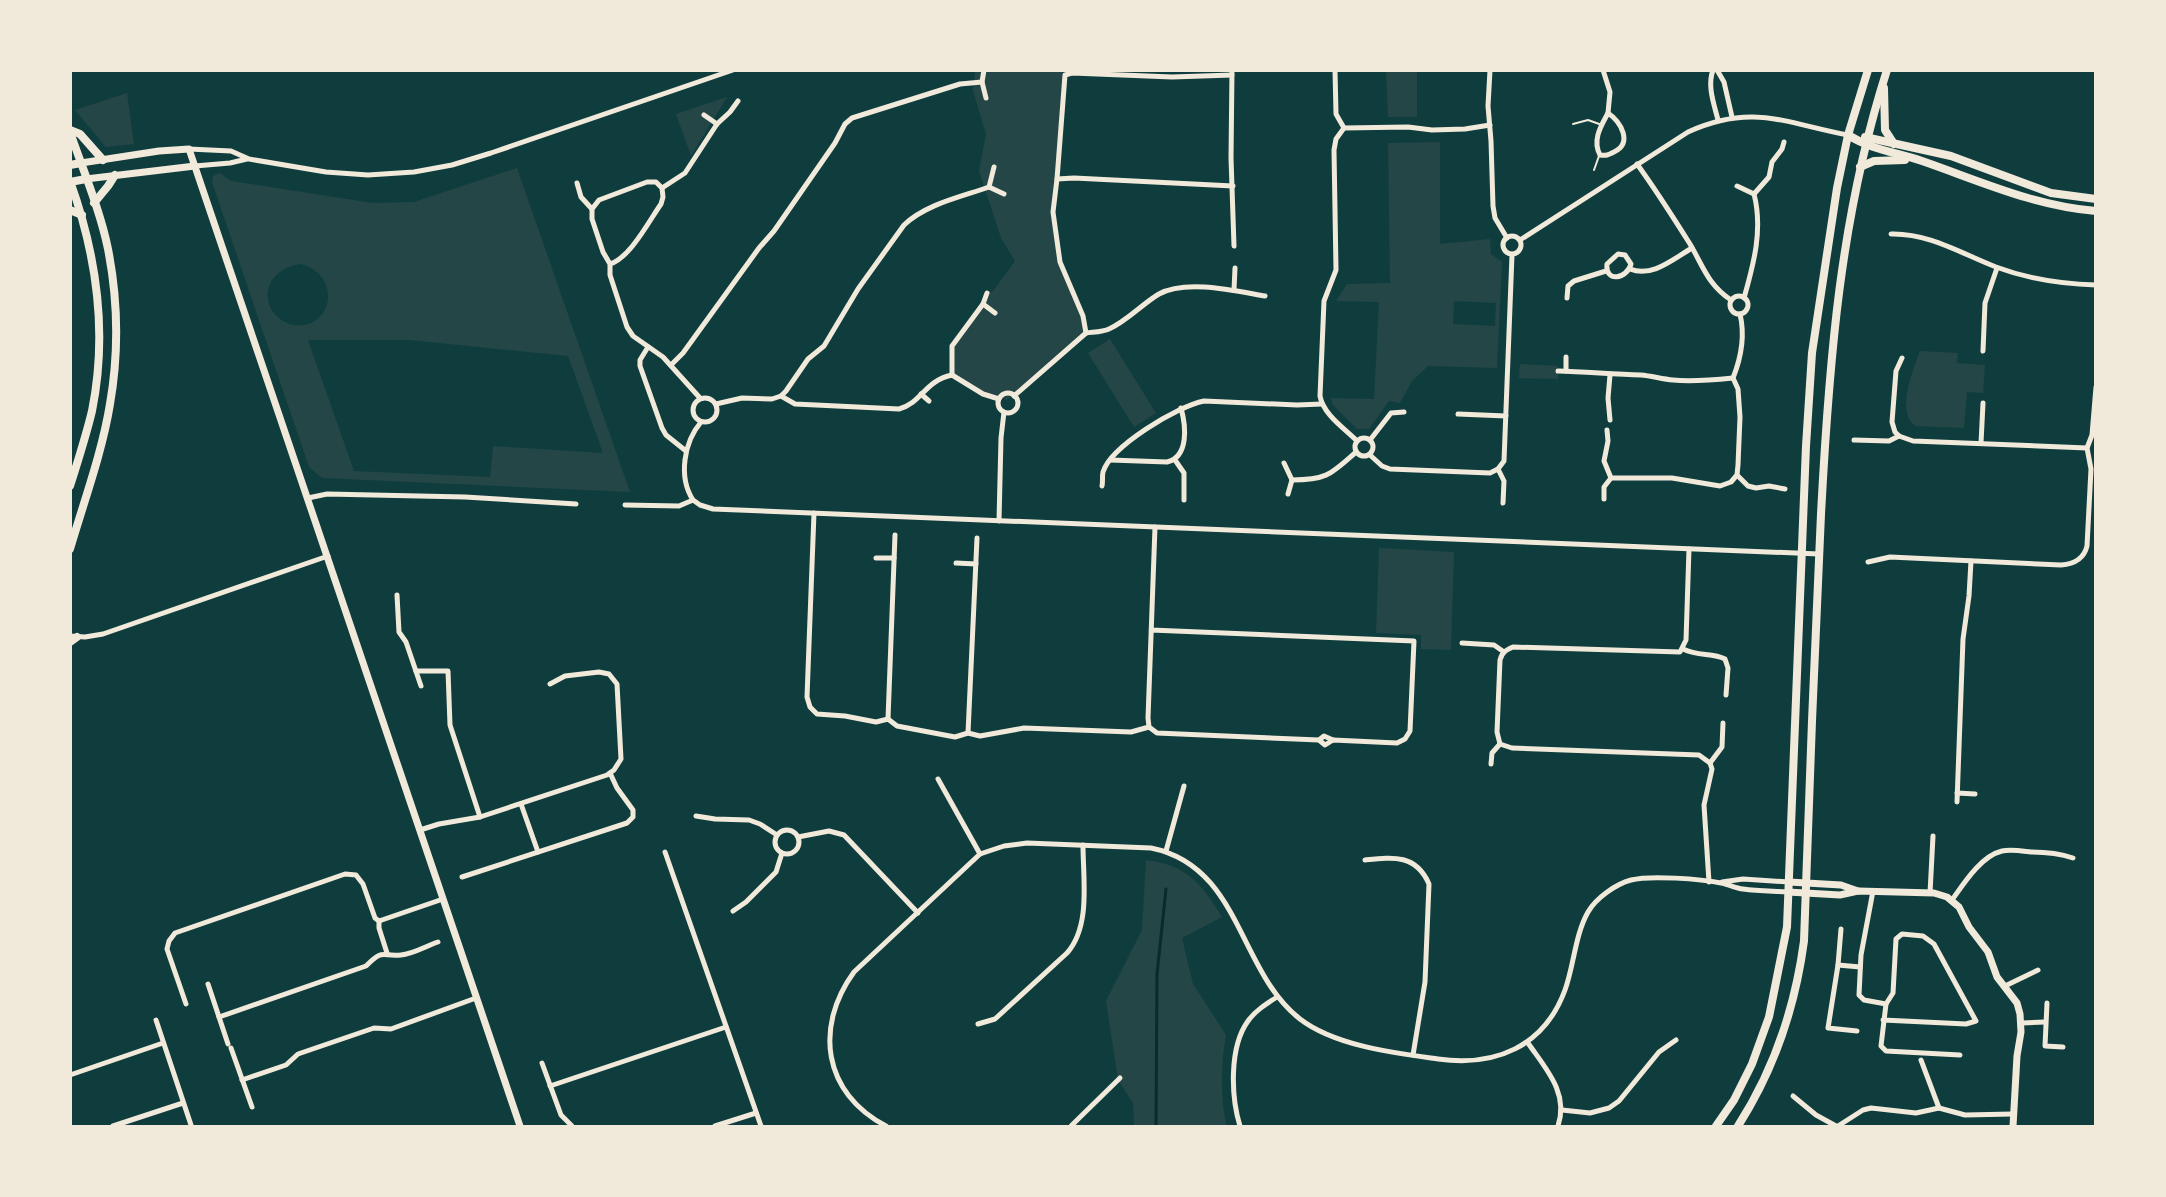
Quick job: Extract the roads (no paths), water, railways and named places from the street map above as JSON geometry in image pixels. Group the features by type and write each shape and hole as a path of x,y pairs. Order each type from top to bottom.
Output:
{"main road":[{"path":"1716,1126 1734,1100 1752,1064 1769,1017 1785,938 1806,446 1815,325 1829,230 1848,135 1868,70"},
{"path":"1738,1126 1766,1077 1793,1004 1800,971 1804,941 1819,554 1833,335 1846,240 1860,167 1886,74"},
{"path":"1886,74 1885,130 1894,144"},
{"path":"70,131 80,134 103,160"},
{"path":"70,131 107,248 114,283 116,320 115,358 106,424 70,549"},
{"path":"1848,135 2038,202 2096,211"},
{"path":"1866,142 1894,144 1951,156 2051,193 2096,199"},
{"path":"1860,167 1874,161 1916,159"},
{"path":"70,165 81,163"},
{"path":"94,203 115,175"},
{"path":"70,486 92,412 99,359 98,290 90,246 71,182 86,179"},
{"path":"70,210 82,215"}],"street":[{"path":"81,163 159,151 189,149 231,151 249,159 347,174 386,175 414,172 452,165 491,153 734,70"},
{"path":"984,70 982,82 986,98"},
{"path":"1335,70 1336,114 1344,128"},
{"path":"1490,70 1488,106 1492,206 1495,218 1507,237"},
{"path":"1603,70 1610,92 1608,113 1597,134 1596,149 1600,155 1605,156 1619,150 1624,140 1618,120 1608,113"},
{"path":"1718,120 1710,85 1710,78 1715,70 1724,82 1732,117"},
{"path":"1086,333 1083,316 1060,262 1053,212 1065,75 1072,73 1172,77 1232,73 1234,246"},
{"path":"671,365 683,353 759,248 774,231 852,118 960,84 982,82"},
{"path":"662,188 685,173 717,124 738,101"},
{"path":"704,115 717,124"},
{"path":"1520,240 1688,132 1718,120 1732,117 1772,118 1848,135"},
{"path":"1344,128 1408,127 1432,130 1465,129 1490,125"},
{"path":"1344,128 1336,139 1334,150 1336,270 1324,301 1320,396 1329,414 1357,441"},
{"path":"1754,194 1769,177 1772,162 1782,149 1784,142"},
{"path":"189,149 520,1126"},
{"path":"86,179 249,159"},
{"path":"1637,164 1660,196 1711,283 1731,300"},
{"path":"989,187 994,167"},
{"path":"1057,180 1074,178 1233,186"},
{"path":"610,264 618,262 626,255 661,204 662,188 656,182 647,182 599,200 592,209 592,219 603,252 610,264 610,275 627,327 633,336 671,365 700,398"},
{"path":"577,183 581,197 592,209"},
{"path":"1737,186 1754,194 1759,212 1759,229 1744,297 1748,305 1746,311 1740,314"},
{"path":"716,404 742,398 772,399 781,396 808,359 824,346 858,289 904,225 914,216 924,210 989,187 1004,194"},
{"path":"1891,234 1911,235 1938,243 1997,268 2044,281 2096,285"},
{"path":"1514,236 1520,240 1519,252 1512,255 1506,252 1503,247 1507,237 1514,236"},
{"path":"1630,269 1641,273 1651,271 1692,248"},
{"path":"1618,254 1625,255 1629,259 1630,269 1622,277 1615,278 1606,271 1607,264 1618,254"},
{"path":"1370,455 1382,466 1390,469 1490,473 1498,469 1503,461 1506,416 1512,255"},
{"path":"1234,290 1235,268"},
{"path":"1983,351 1985,303 1997,268"},
{"path":"1567,298 1568,286 1574,281 1606,271"},
{"path":"1014,396 1086,333 1108,330 1161,294 1174,289 1191,287 1234,290 1265,296"},
{"path":"952,375 952,346 983,304 987,294"},
{"path":"1611,478 1672,478 1720,486 1731,483 1737,475 1740,417 1738,389 1733,378 1738,365 1744,327 1740,314 1731,310 1731,300 1735,296 1744,297"},
{"path":"983,304 995,313"},
{"path":"648,347 640,360 640,366 662,428 666,435 686,451"},
{"path":"1566,357 1566,371"},
{"path":"1902,358 1896,371 1892,422 1899,436 1913,441 2087,448"},
{"path":"1558,371 1642,375 1705,382 1733,378"},
{"path":"781,396 795,404 899,409 913,403 928,386 943,377 952,375 982,394 999,399"},
{"path":"1610,375 1608,398 1610,420"},
{"path":"1868,562 1890,557 2061,565 2072,563 2082,557 2087,546 2091,460 2087,448 2092,435 2096,387"},
{"path":"999,399 1007,393 1014,396 1018,402 1011,412 1004,412"},
{"path":"921,394 929,401"},
{"path":"700,398 709,398 717,408 715,418 706,423 697,420 692,411 693,405 700,398"},
{"path":"999,399 999,406 1004,412 1001,438 999,521"},
{"path":"1102,486 1103,473 1117,452 1181,408 1204,401 1322,404"},
{"path":"1981,443 1983,403"},
{"path":"1110,460 1167,462 1175,460 1182,452 1184,420 1181,408"},
{"path":"1370,440 1391,413 1404,412"},
{"path":"1458,414 1506,416"},
{"path":"701,422 693,432 686,451 685,483 693,500 713,509 1819,554"},
{"path":"1607,430 1608,441 1604,461 1611,478"},
{"path":"1854,440 1889,441 1899,436"},
{"path":"1370,440 1364,438 1357,441 1355,446 1356,452 1362,457 1370,455"},
{"path":"1370,440 1373,448 1370,455"},
{"path":"1292,480 1313,480 1324,477 1356,452"},
{"path":"1175,460 1184,473 1184,500"},
{"path":"1284,463 1292,480 1288,494"},
{"path":"1498,469 1504,481 1503,503"},
{"path":"1737,475 1748,486 1785,489"},
{"path":"1604,499 1604,487 1611,478"},
{"path":"308,498 327,494 465,496 576,504"},
{"path":"625,505 679,506 693,500"},
{"path":"814,513 807,697 810,707 817,714 876,722 888,719"},
{"path":"1151,630 1414,641 1410,731 1405,739 1397,743 1333,740 1325,745 1319,740 1157,733 1149,727 1148,718 1151,630 1155,527"},
{"path":"888,719 895,535"},
{"path":"968,733 977,538"},
{"path":"1500,744 1497,722 1500,660 1504,651 1513,647 1680,652 1686,640 1689,549"},
{"path":"72,637 103,633 328,556"},
{"path":"876,558 894,558"},
{"path":"1957,802 1963,639 1971,561"},
{"path":"956,562 976,564"},
{"path":"397,595 399,632 406,642 421,686"},
{"path":"1462,643 1494,645 1504,651"},
{"path":"1683,648 1695,654 1721,656 1725,659 1728,668 1726,695"},
{"path":"416,671 448,671 450,725 480,817"},
{"path":"420,830 439,824 480,817 521,804 610,772 618,764 621,759 617,684 609,674 599,672 565,676 550,684"},
{"path":"888,719 897,726 955,737 968,733 980,736 1024,728 1131,732 1149,727"},
{"path":"1710,763 1722,747 1723,723"},
{"path":"1500,744 1512,748 1699,755 1710,763 1712,769 1704,805 1709,882"},
{"path":"1491,764 1492,753 1500,744"},
{"path":"462,877 627,823 633,817 633,810 617,788 610,772"},
{"path":"938,779 980,854"},
{"path":"1166,851 1184,786"},
{"path":"1957,793 1975,794"},
{"path":"521,804 538,852"},
{"path":"696,816 749,820 777,835"},
{"path":"782,830 790,830 798,837 799,845 794,852 782,853 775,844 777,835 782,830"},
{"path":"798,837 829,831 844,835 918,913"},
{"path":"1930,893 1933,836"},
{"path":"886,1126 859,1109 846,1094 837,1075 832,1056 830,1031 832,1014 842,989 855,972 980,854 1004,846 1027,843 1151,848 1166,851 1203,875 1217,891 1276,997 1301,1020 1321,1032 1356,1045 1461,1061 1483,1060 1503,1055 1528,1043 1540,1032 1555,1012 1565,991 1589,911 1601,897 1629,880 1648,877 1720,883 1742,889 1840,895 1858,891 1941,894 1959,907 1969,927 1982,943 1997,977 2017,1003 2022,1023 2013,1126"},
{"path":"978,1024 995,1019 1067,953 1076,941 1083,918 1083,845"},
{"path":"1952,900 1963,884 1983,863 2005,850 2056,853 2073,858"},
{"path":"665,852 761,1126"},
{"path":"733,911 746,903 776,872 782,853"},
{"path":"1365,860 1387,858 1412,862 1425,874 1429,884 1425,982 1413,1055"},
{"path":"186,1004 167,950 169,941 175,933 345,874 356,875 363,884 375,918 379,921 387,953"},
{"path":"1720,883 1743,879 1840,885 1858,891"},
{"path":"1873,891 1860,967 1860,997 1868,1002 1886,1004"},
{"path":"379,921 443,899"},
{"path":"1841,929 1828,1028 1857,1030"},
{"path":"1883,1020 1966,1024 1976,1021 1934,944 1923,936 1902,934 1896,939 1893,993 1886,1004 1883,1020 1881,1043 1884,1050 1960,1055"},
{"path":"219,1017 366,966 374,958 387,953 402,955 438,942"},
{"path":"1838,965 1860,967"},
{"path":"2005,986 2038,970"},
{"path":"208,984 252,1107"},
{"path":"1240,1126 1235,1102 1234,1071 1239,1035 1248,1021 1276,997"},
{"path":"242,1080 286,1065 298,1054 374,1028 391,1029 476,998"},
{"path":"2047,1004 2045,1046 2063,1047"},
{"path":"156,1020 191,1125"},
{"path":"2022,1023 2045,1022"},
{"path":"550,1086 726,1027"},
{"path":"1562,1110 1590,1113 1609,1108 1619,1101 1659,1052 1676,1040"},
{"path":"70,1075 163,1043"},
{"path":"1528,1043 1554,1081 1560,1095 1562,1110 1558,1126"},
{"path":"1921,1060 1939,1108"},
{"path":"542,1063 561,1115 572,1126"},
{"path":"1071,1126 1120,1078"},
{"path":"1793,1096 1816,1115 1837,1126 1871,1107 1916,1113 1939,1108 1965,1115 2013,1114"},
{"path":"113,1126 183,1103"},
{"path":"715,1126 756,1113"}],"lane":[{"path":"1573,124 1588,120 1602,125"},
{"path":"1593,170 1600,155"}],"waterway":[{"path":"1156,1126 1157,974 1166,889"}]}
